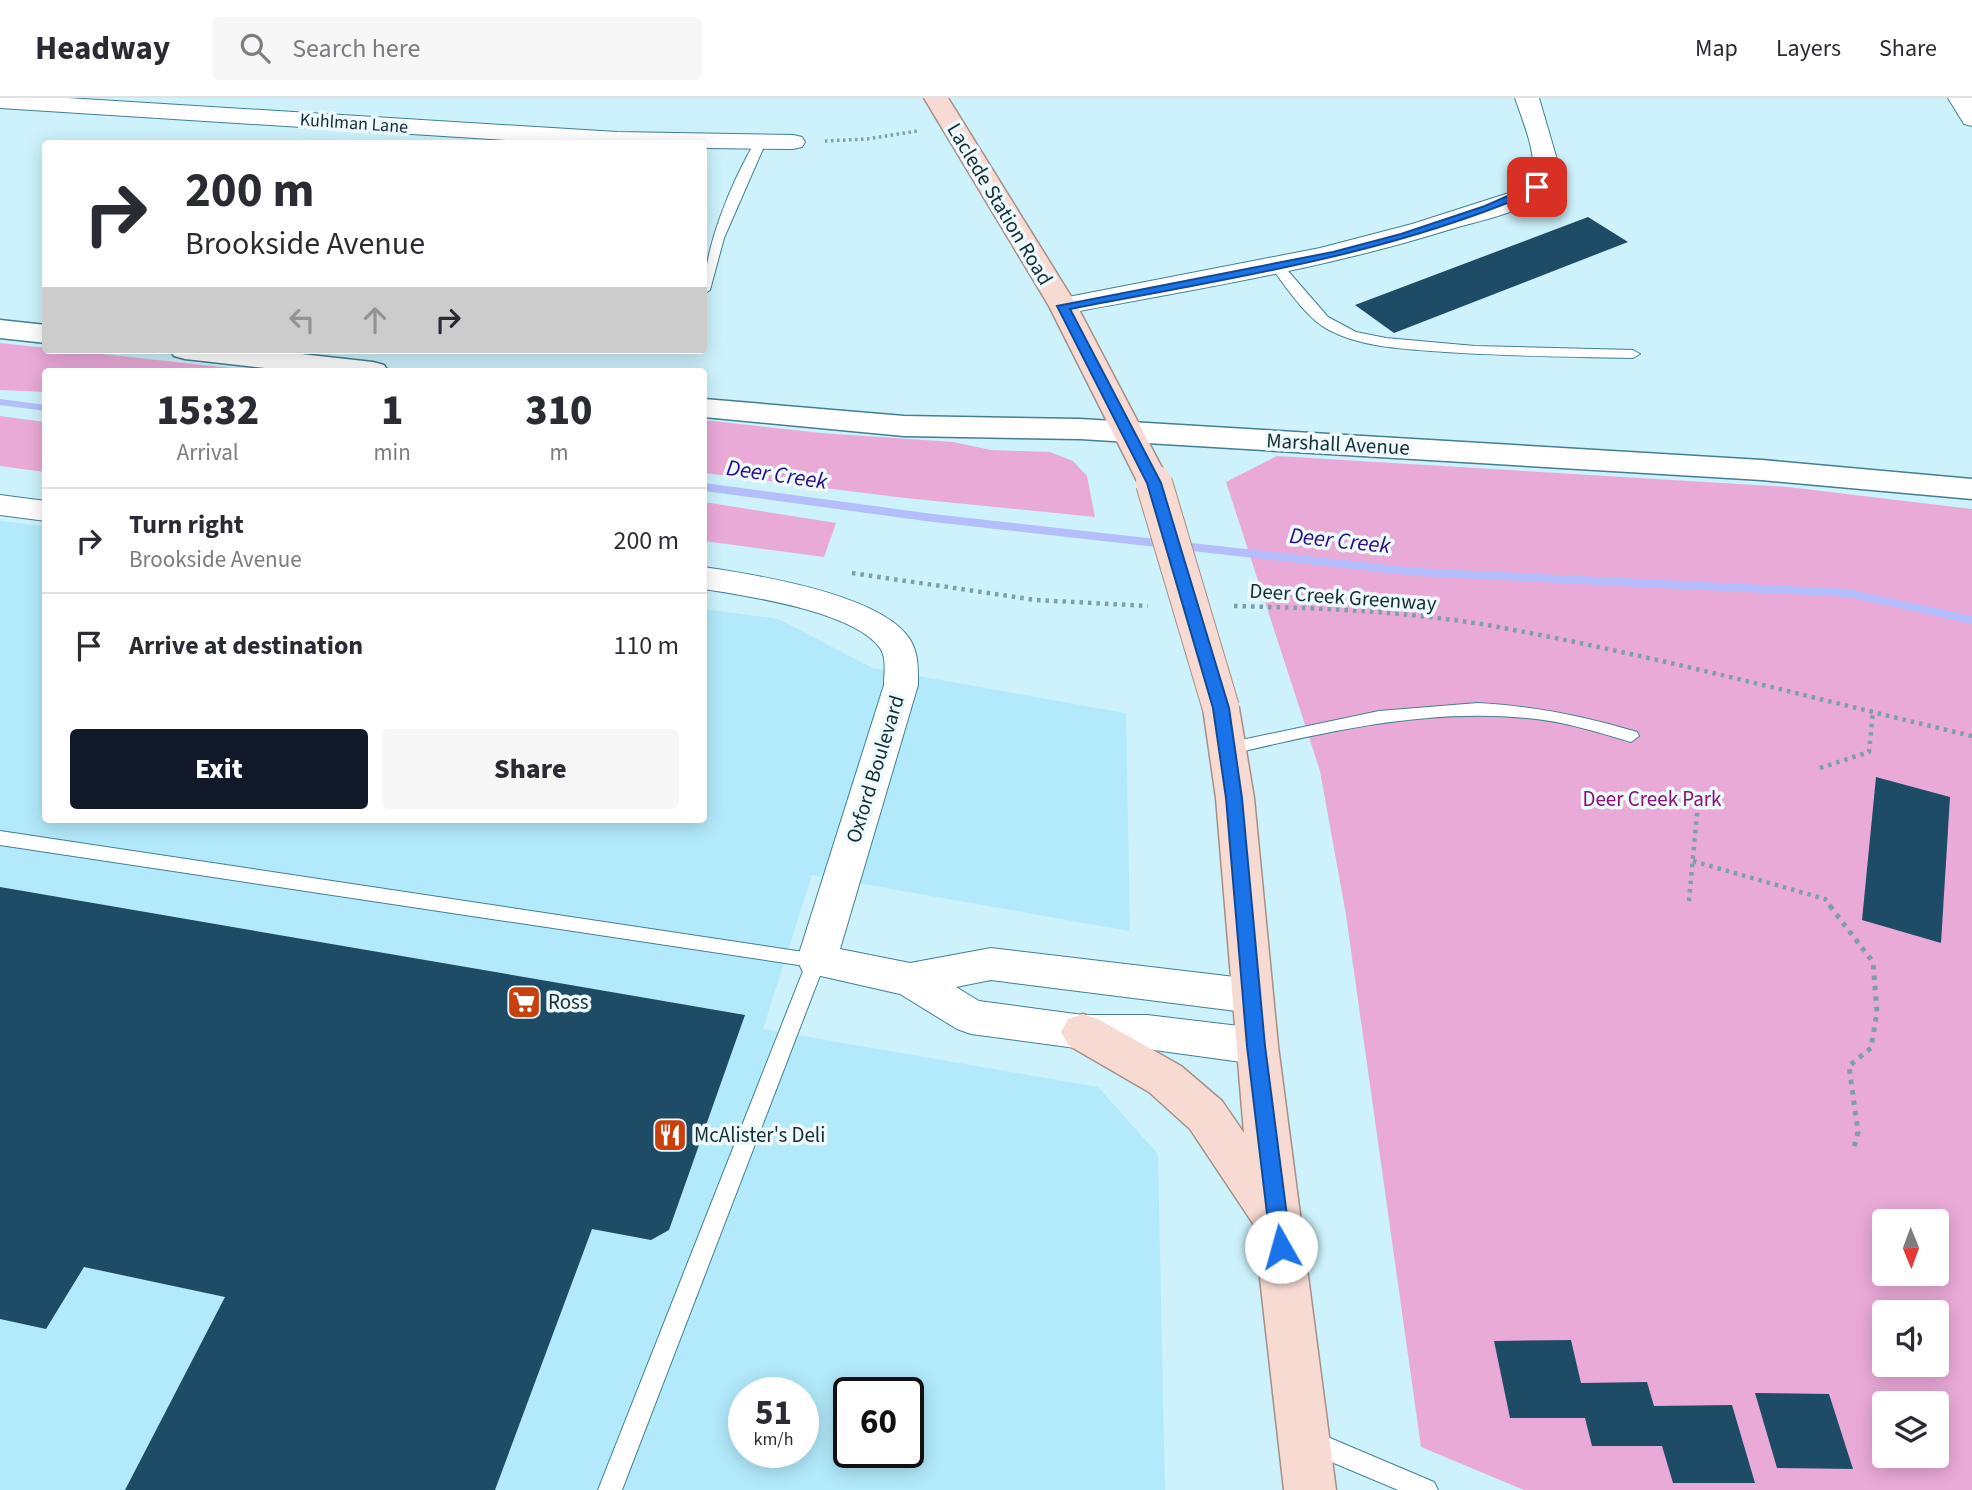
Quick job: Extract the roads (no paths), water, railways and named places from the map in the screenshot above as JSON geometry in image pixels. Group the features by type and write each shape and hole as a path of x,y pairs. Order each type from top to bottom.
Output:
{"main road":[{"name":"Laclede Station Road","path":"936,98 1063,306 1154,483 1224,729 1256,1046 1310,1490"},
{"path":"1083,1032 1165,1079 1206,1115 1278,1219"}],"street":[{"path":"1063,306 1277,267 1405,236 1489,208 1537,187 1544,179 1547,165 1527,98"},
{"path":"1960,98 1972,120"},
{"name":"Kuhlman Lane","path":"0,101 665,140"},
{"name":"Kuhlman Lane","path":"707,141 793,142"},
{"path":"0,329 42,334"},
{"path":"221,354 346,368"},
{"name":"Marshall Avenue","path":"707,408 904,426 1080,429 1775,471 1972,489"},
{"path":"0,505 42,510"},
{"name":"Oxford Boulevard","path":"707,579 789,593 875,624 895,642 901,659 901,685 817,960"},
{"path":"817,960 910,980 971,1017 1083,1032 1147,1032 1256,1046"},
{"path":"910,980 991,964 1252,996"}],"lane":[{"path":"707,279 718,238 760,142"},
{"path":"1277,267 1332,327 1372,341 1484,349 1633,354"},
{"path":"1224,729 1350,720 1449,707 1525,711 1601,725 1631,736"},
{"path":"0,838 817,960 610,1490"},
{"path":"1304,1440 1426,1490"}],"waterway":[{"name":"Deer Creek","path":"0,402 42,407"},
{"name":"Deer Creek","path":"707,487 933,518 1416,572 1848,593 1972,620"}],"place":[{"name":"Ross","path":"524,1002"},
{"name":"McAlister's Deli","path":"670,1135"}],"park label":[{"name":"Deer Creek Park","path":"1652,799"}]}
